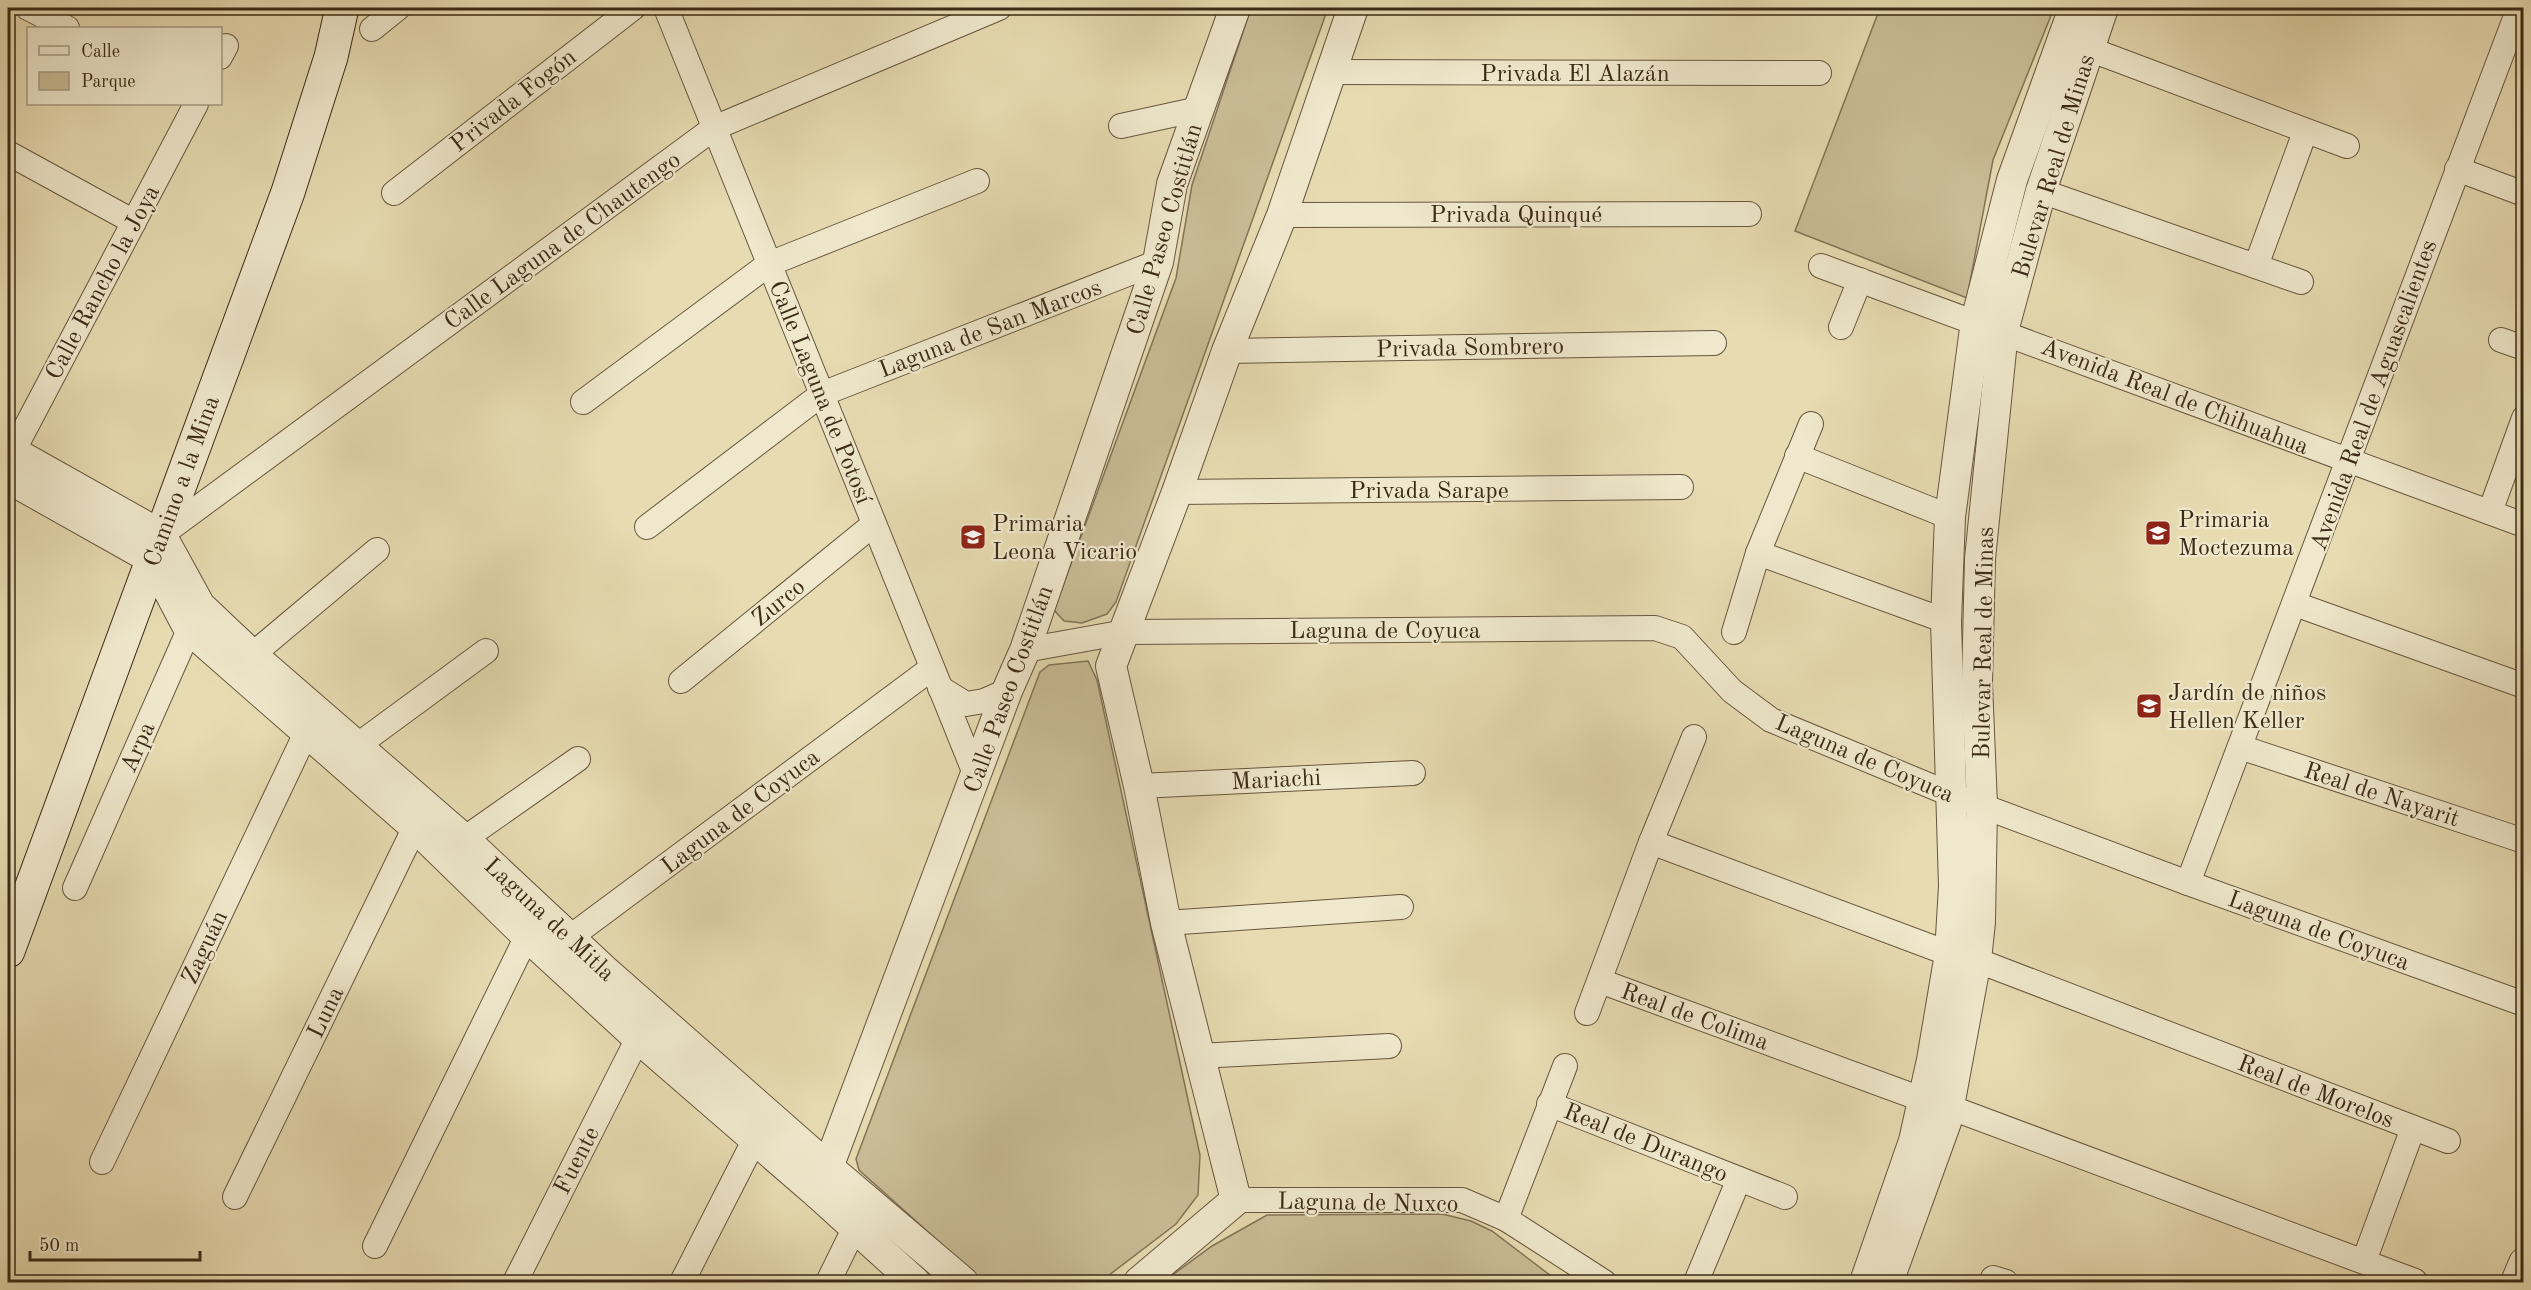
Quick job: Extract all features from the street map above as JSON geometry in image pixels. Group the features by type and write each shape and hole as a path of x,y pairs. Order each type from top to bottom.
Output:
{"main road":[{"name":"Camino a la Mina","path":"8,951 288,192 331,57 342,8"}],"street":[{"path":"28,8 65,27"},
{"path":"372,29 398,8"},
{"name":"Privada Fogón","path":"394,193 633,8"},
{"name":"Calle Laguna de Potosí","path":"666,8 976,776"},
{"name":"Calle Laguna de Chautengo","path":"156,547 714,128 999,8"},
{"name":"Calle Paseo Costitlán","path":"824,1181 1007,691 1025,650 1158,262 1172,184 1235,8"},
{"path":"1139,1282 1236,1200 1166,923 1138,786 1110,666 1177,492 1227,351 1282,214 1353,8"},
{"name":"Bulevar Real de Minas","path":"1963,957 1954,886 1950,794 1946,621 1950,517 1976,321 2012,180 2074,8"},
{"name":"Bulevar Real de Minas","path":"1888,1282 1934,1159 1937,1104 1963,957 1980,922 1982,805 1977,683 1980,559 2003,332 2041,191 2103,8"},
{"name":"Avenida Real de Aguascalientes","path":"2188,883 2457,169 2517,35 2519,8"},
{"path":"2089,49 2347,146"},
{"name":"Privada El Alazán","path":"1330,72 1819,73"},
{"name":"Calle Rancho la Joya","path":"9,460 195,105"},
{"path":"1121,126 1199,109"},
{"path":"2256,266 2305,132"},
{"path":"8,153 134,222"},
{"path":"2457,169 2523,194"},
{"path":"583,402 769,264 976,181"},
{"path":"2041,191 2301,282"},
{"name":"Privada Quinqué","path":"1282,214 1749,214"},
{"name":"Laguna de San Marcos","path":"646,527 822,394 1158,262"},
{"name":"Avenida Real de Chihuahua","path":"1821,266 1976,321 2523,525"},
{"path":"1841,327 1860,280"},
{"name":"Privada Sombrero","path":"1227,351 1714,343"},
{"path":"2490,512 2523,418"},
{"path":"1734,632 1758,554 1811,424"},
{"path":"1797,456 1950,517"},
{"path":"9,460 156,547"},
{"name":"Privada Sarape","path":"1177,492 1680,488"},
{"name":"Zurco","path":"681,681 874,524"},
{"name":"Laguna de Mitla","path":"156,547 194,618 306,733 536,926 824,1181 854,1228 915,1282"},
{"path":"252,655 377,550"},
{"path":"1758,554 1946,621"},
{"path":"2295,604 2523,686"},
{"name":"Laguna de Mitla","path":"194,618 252,655 464,839 536,926"},
{"name":"Arpa","path":"75,888 194,618"},
{"name":"Laguna de Coyuca","path":"1025,650 1125,632 1655,628 1682,637 1732,691 1771,720 1950,794 2523,1004"},
{"path":"358,745 486,651"},
{"path":"936,678 966,704 984,701 1007,691"},
{"name":"Laguna de Coyuca","path":"559,947 936,678"},
{"name":"Zaguán","path":"102,1162 306,733"},
{"name":"Real de Colima","path":"1694,737 1599,981 1937,1104"},
{"name":"Real de Nayarit","path":"2240,747 2523,841"},
{"path":"464,839 578,759"},
{"name":"Mariachi","path":"1138,786 1413,773"},
{"name":"Luna","path":"235,1197 415,826"},
{"path":"1652,842 1963,957"},
{"path":"1166,923 1401,906"},
{"path":"375,1246 536,926"},
{"name":"Laguna de Mitla","path":"559,947 638,1038 755,1139 824,1181 963,1282"},
{"name":"Real de Morelos","path":"1963,957 2413,1128 2364,1262"},
{"path":"1587,1013 1599,981"},
{"name":"Fuente","path":"514,1282 638,1038"},
{"path":"1198,1056 1389,1046"},
{"name":"Real de Durango","path":"1506,1219 1565,1066"},
{"name":"Real de Durango","path":"1549,1104 1739,1179 1696,1282"},
{"path":"1937,1104 2415,1281"},
{"name":"Bulevar Real de Minas","path":"1865,1282 1914,1141 1937,1104"},
{"path":"2413,1128 2448,1141"},
{"path":"682,1282 755,1139"},
{"path":"1739,1179 1785,1197"},
{"name":"Laguna de Nuxco","path":"1236,1200 1462,1200 1506,1219 1604,1282"},
{"path":"828,1282 854,1228"},
{"path":"2516,1282 2523,1263"}],"green space":[{"path":"1251,8 1328,8 1116,602 1107,614 1082,623 1064,621 1054,610 1176,278 1192,185"},
{"path":"1880,8 2054,8 1993,160 1967,298 1795,231"},
{"path":"1088,661 1097,680 1200,1155 1198,1195 1176,1224 1100,1282 984,1282 859,1170 856,1159 1040,672 1049,665"},
{"path":"1442,1214 1471,1221 1492,1231 1559,1282 1163,1282 1212,1246 1267,1215"}],"place":[{"name":"Primaria Moctezuma","path":"2158,533"},
{"name":"Primaria Leona Vicario","path":"973,537"},
{"name":"Jardín de niños Hellen Keller","path":"2149,706"}]}
